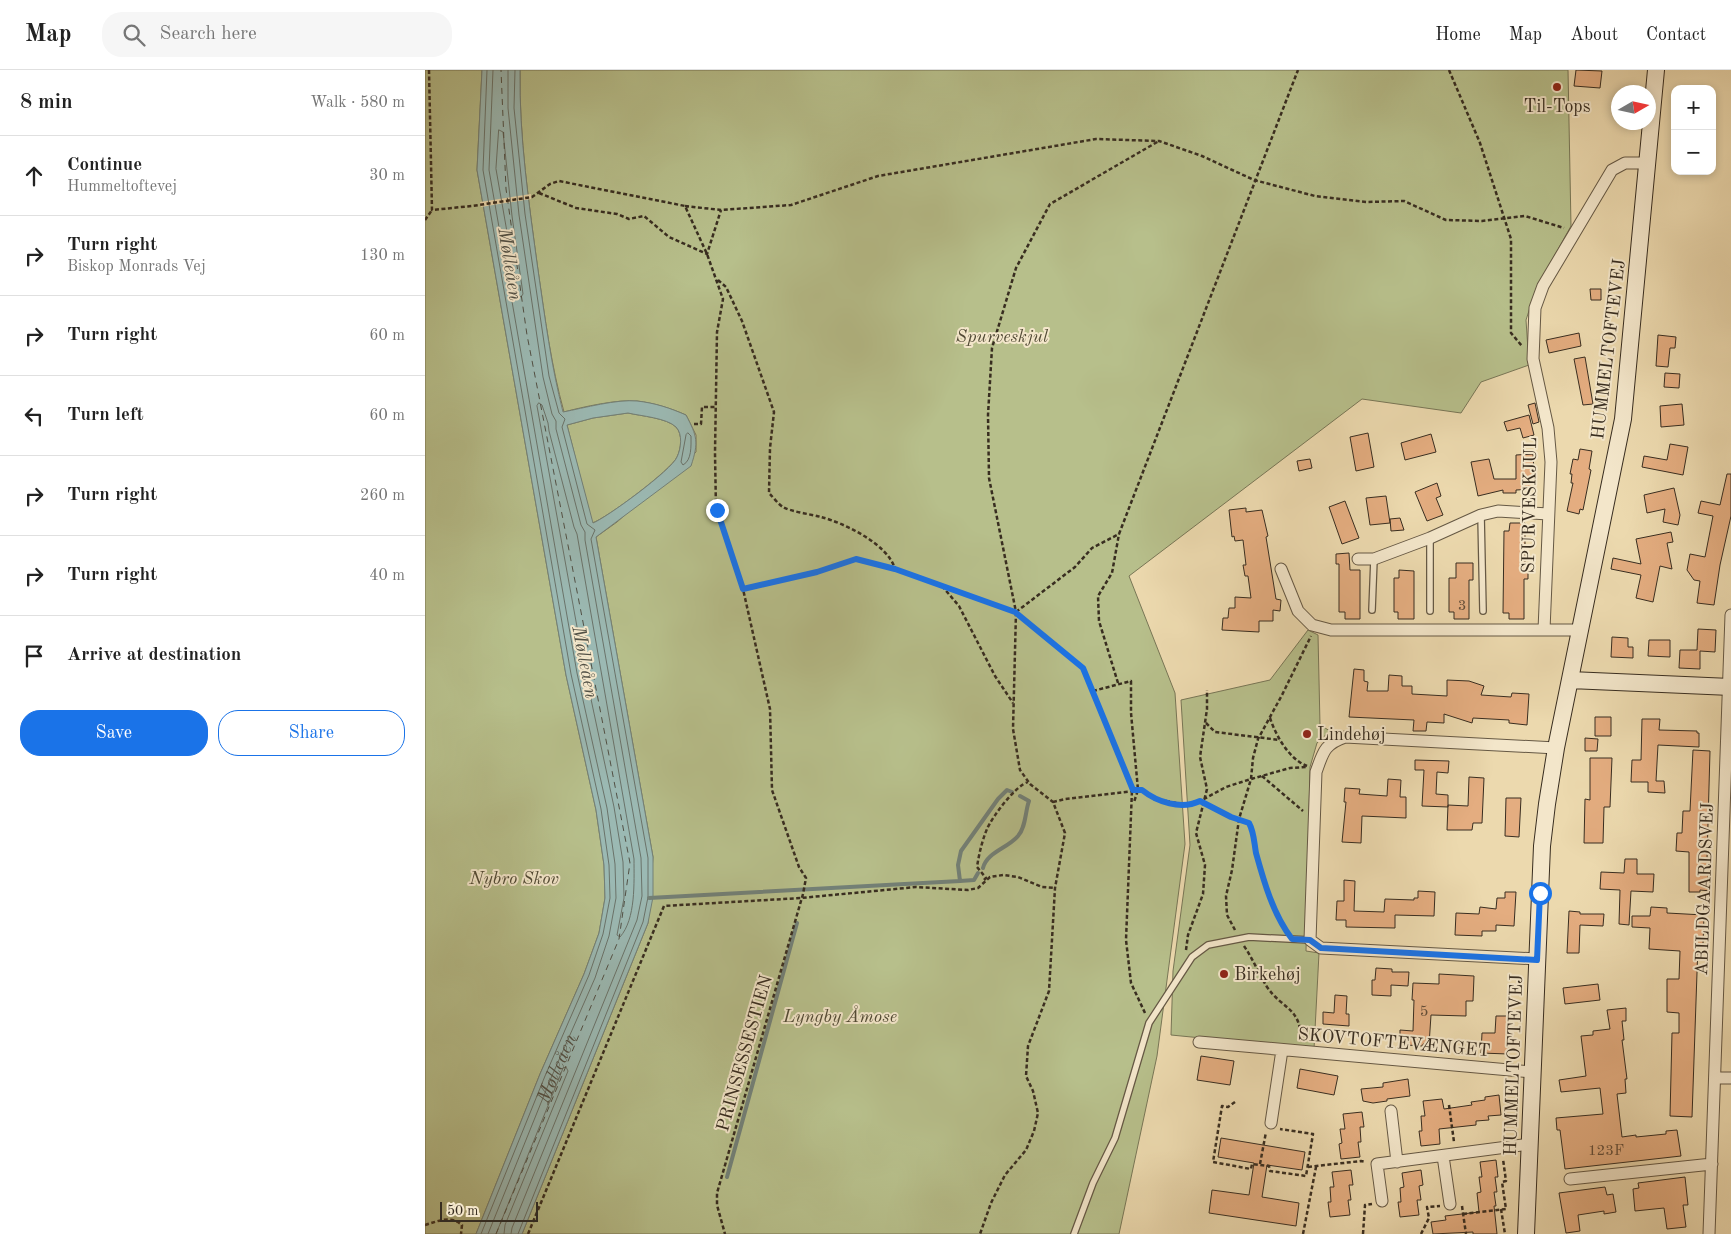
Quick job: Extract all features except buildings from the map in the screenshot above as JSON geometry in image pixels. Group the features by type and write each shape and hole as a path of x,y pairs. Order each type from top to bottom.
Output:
{"street":[{"name":"HUMMELTOFTEVEJ","path":"1526,1234 1542,846 1556,748 1623,419 1656,70"},
{"name":"SPURVESKJUL","path":"1544,630 1551,462 1548,428 1533,359 1535,308 1543,286 1612,170 1625,163 1647,163"},
{"path":"1358,559 1374,559 1498,511 1548,514"},
{"path":"1281,569 1298,611 1312,625 1331,630 1579,630"},
{"name":"ABILDGAARDSVEJ","path":"1709,1234 1726,878 1731,616"},
{"path":"1570,680 1730,687"},
{"path":"1537,960 1321,948 1310,940 1316,772 1324,750 1334,741 1345,737 1556,748"},
{"name":"SKOVTOFTEVÆNGET","path":"1199,1042 1532,1072"},
{"name":"SKOVTOFTEVÆNGET","path":"1271,1123 1282,1050"},
{"path":"1715,1078 1731,1078"},
{"path":"1391,1111 1397,1162"},
{"path":"1382,1201 1377,1164 1530,1144"},
{"path":"1443,1156 1450,1204"},
{"path":"1570,1179 1712,1164"}],"lane":[{"path":"1481,516 1483,611"},
{"path":"1429,538 1430,611"},
{"path":"1372,610 1374,559"},
{"path":"1074,1234 1093,1183 1115,1138 1149,1023 1192,957 1208,945 1239,938 1310,940"}],"path":[{"path":"425,220 432,210 429,70"},
{"path":"1119,684 1099,621 1098,596 1112,572 1119,534 1297,70"},
{"path":"1449,70 1480,143 1511,239 1511,333 1533,359"},
{"path":"432,210 532,197 550,184 559,181 685,206 721,210 791,205 878,176 1095,139 1159,141 1202,156 1254,180 1315,196 1366,202 1405,201 1446,220 1482,221 1525,216 1559,225 1573,233"},
{"path":"980,1234 991,1203 1005,1175 1026,1150 1034,1131 1038,1113 1033,1091 1026,1076 1028,1046 1049,991 1055,888 1065,832 1053,802 1028,782 1020,770 1013,729 1015,612 989,478 988,415 992,348 1016,268 1050,204 1159,141"},
{"path":"539,193 575,208 617,214 629,219 644,216 669,237 707,254"},
{"path":"685,206 707,254 723,298 717,332 717,510 743,589 817,572 856,559 895,569 1015,612 1083,668 1133,790 1125,940 1131,983 1149,1023"},
{"path":"707,254 721,210"},
{"path":"717,279 726,287 742,321 774,412 770,448 769,493 782,507 823,518 858,533 883,549 893,562 895,569"},
{"path":"694,424 701,424 702,407 716,407"},
{"path":"1015,612 1075,567 1092,548 1119,534"},
{"path":"941,585 959,606 995,676 1013,703"},
{"name":"PRINSESSESTIEN","path":"725,1234 717,1205 717,1193 806,878 799,867 771,790 770,709 743,589"},
{"path":"1300,1052 1301,1029 1297,1017 1268,988 1227,915 1226,896 1232,870 1239,819 1251,779 1253,758 1258,739 1315,626"},
{"path":"1093,691 1131,681 1131,712 1138,790 1133,805"},
{"path":"1187,964 1185,957 1188,935 1203,894 1205,865 1196,833 1202,800 1207,789 1200,757 1206,723 1207,690"},
{"path":"1053,802 1142,790 1154,799 1176,804 1193,804 1226,787 1251,779 1290,768 1311,767 1299,763 1280,740 1270,718"},
{"path":"1206,723 1215,732 1258,739 1280,740"},
{"path":"1262,776 1304,812 1314,826"},
{"path":"983,883 986,878 977,867 987,827 1009,798 1022,784 1028,782"},
{"path":"1202,800 1214,809 1249,823 1269,895 1278,917 1292,939"},
{"path":"528,1234 664,906 801,898 916,887 968,890 978,888 989,877 1003,875 1018,877 1043,887 1055,888"},
{"path":"1235,1102 1228,1107 1222,1106 1213,1162 1251,1168 1252,1164 1260,1164 1269,1166 1270,1171 1307,1176 1313,1134 1275,1128 1271,1123 1267,1126 1260,1164"},
{"path":"1449,1105 1456,1154"},
{"path":"1463,1214 1506,1209 1502,1182 1506,1181 1501,1148"},
{"path":"1308,1167 1361,1160 1377,1164"},
{"path":"1303,1234 1316,1166"},
{"path":"1363,1234 1365,1205 1382,1201"},
{"path":"1501,1209 1505,1234"},
{"path":"425,1225 445,1220 456,1220 462,1226 461,1234"}],"green space":[{"name":"Nybro Skov","path":"425,70 482,70 477,170 566,675 596,810 604,865 605,898 599,933 584,974 540,1074 476,1234 425,1234"},
{"name":"Spurveskjul","path":"520,70 1568,70 1571,226 1536,289 1526,320 1529,365 1481,382 1461,413 1362,399 1129,576 1175,693 1185,844 1157,1056 1119,1234 522,1234 648,923 653,857 596,537 617,522 696,452 696,435 686,415 662,406 643,402 611,402 564,412 555,377 531,220 521,120"},
{"path":"628,413 667,421 676,427 680,434 678,454 664,472 652,482 610,513 592,523 567,425 593,418"},
{"path":"1308,630 1318,635 1320,725 1330,731 1317,743 1310,767 1306,951 1319,953 1314,1049 1171,1035 1173,971 1190,845 1181,700 1270,680"}],"water":[{"name":"Mølleåen","path":"482,70 520,70 521,120 528,195 549,341 563,412 620,401 650,403 686,415 696,439 691,466 596,537 653,857 653,897 648,923 522,1234 476,1234 540,1074 584,974 599,933 605,898 604,865 596,810 566,675 477,170","holes":["628,413 667,421 676,427 680,434 678,454 664,472 652,482 593,523 567,425 593,418"]}],"pier":[{"path":"531,194 531,199 481,207 480,202"}],"waterway":[{"path":"960,881 958,865 961,851 998,799 1007,790 1012,792"},
{"path":"983,868 993,854 1014,840 1021,832 1029,801 1020,796"},
{"path":"649,898 974,880 978,873"},
{"path":"727,1177 797,923"}],"ferry route":[{"path":"496,1234 619,939 630,863 527,335 506,189 501,70"}],"place":[{"name":"Til-Tops","path":"1557,87"},
{"name":"Lindehøj","path":"1307,734"},
{"name":"Birkehøj","path":"1224,974"}],"route":[{"path":"717,510 743,589 817,572 856,559 895,569 1015,612 1083,668 1133,790 1142,790 1154,799 1176,804 1188,805 1200,801 1231,817 1249,823 1269,895 1278,917 1292,939 1310,940 1321,948 1537,960 1540,893"}],"park label":[{"name":"Lyngby Åmose","path":"840,1016"}]}
